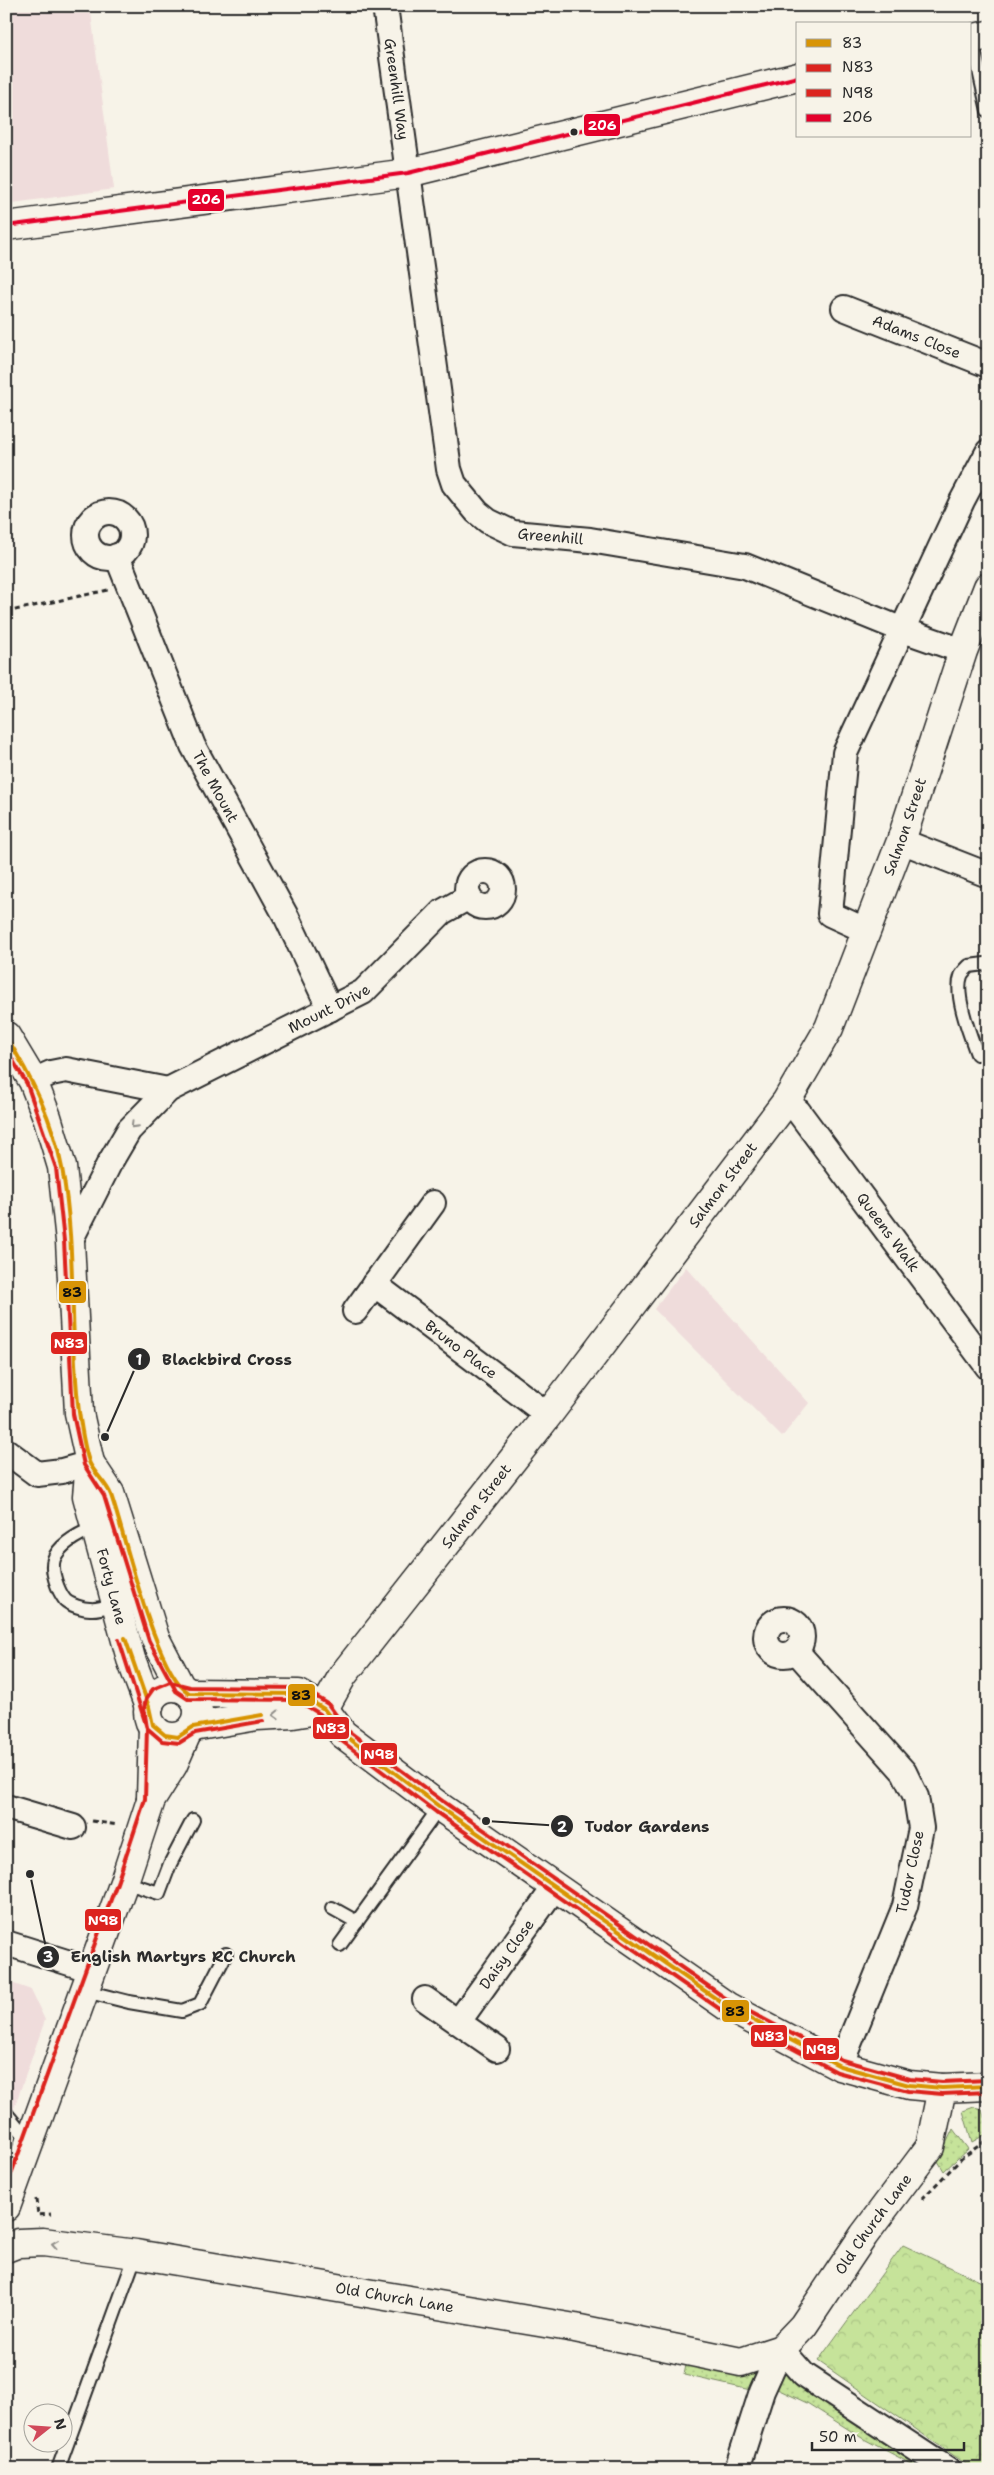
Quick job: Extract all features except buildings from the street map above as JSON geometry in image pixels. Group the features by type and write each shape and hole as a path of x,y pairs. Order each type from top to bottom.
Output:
{"main road":[{"path":"6,226 408,173 796,77"},
{"name":"Salmon Street","path":"324,1709 343,1675 548,1415 786,1102 829,1028 901,841 962,651 988,588"},
{"name":"Forty Lane","path":"6,1036 33,1081 47,1117 62,1167 70,1241 78,1413 90,1463 87,1496 131,1659 151,1717"},
{"name":"Forty Lane","path":"90,1463 110,1493 155,1638 185,1691"},
{"path":"151,1800 151,1717 153,1697 161,1690 171,1687 185,1691 299,1694 324,1709 343,1734 440,1807 728,2007 840,2066 909,2086 942,2088 988,2087"},
{"path":"6,2207 124,1882 151,1800 173,1765 198,1710 195,1700 185,1691"},
{"path":"151,1717 161,1734 170,1737 190,1730 257,1716 293,1714 324,1709"},
{"name":"Old Church Lane","path":"6,2248 19,2243 43,2242 103,2252 136,2254 565,2326 741,2362 781,2349 803,2326 864,2235 930,2147 942,2088"}],"street":[{"name":"Greenhill Way","path":"385,6 408,173"},
{"name":"Greenhill","path":"408,173 449,469 454,484 477,512 488,521 512,533 590,540 745,566 903,630 962,651"},
{"name":"Adams Close","path":"844,308 988,365"},
{"path":"867,931 830,914 845,753 962,501 988,452"},
{"name":"The Mount","path":"117,556 193,746 287,918 330,1009"},
{"path":"901,841 988,875"},
{"name":"Mount Drive","path":"70,1241 109,1164 129,1130 168,1090 363,992 442,912 469,897"},
{"path":"33,1081 51,1073 66,1070 168,1090"},
{"name":"Queens Walk","path":"786,1102 798,1111 988,1367"},
{"path":"355,1311 433,1203"},
{"name":"Bruno Place","path":"374,1284 548,1415"},
{"path":"6,1451 37,1474 62,1471 90,1463"},
{"name":"Tudor Close","path":"796,1651 904,1772 916,1797 921,1828 905,1906 840,2066"},
{"path":"6,1807 73,1827"},
{"name":"Daisy Close","path":"459,2021 555,1887"},
{"path":"6,1943 88,1981"},
{"path":"425,1999 497,2048"},
{"path":"737,2469 762,2391 781,2349 804,2375 946,2469"}],"lane":[{"path":"977,38 988,111"},
{"path":"977,1054 964,1020 961,976 968,966 985,964"},
{"path":"96,1527 80,1533 60,1550 54,1559 54,1575 62,1595 71,1604 90,1609 117,1604"},
{"path":"340,1945 440,1807"},
{"path":"124,1882 159,1893 170,1864 193,1820"},
{"path":"332,1908 357,1922"},
{"path":"88,1981 129,2002 182,2011 200,2004 226,1954"},
{"path":"6,2113 29,2141"},
{"path":"58,2469 136,2254"}],"path":[{"path":"6,612 128,585"},
{"path":"73,1827 79,1819 141,1829"},
{"path":"915,2206 962,2158 988,2139"},
{"path":"979,2195 988,2195"},
{"path":"36,2199 38,2215 51,2214"}],"shaded area":[{"path":"6,6 90,6 114,189 6,204"},
{"path":"686,1267 809,1403 782,1437 654,1309"},
{"path":"6,1981 31,1990 45,2020 6,2131"}],"green space":[{"path":"974,2107 982,2109 988,2133 972,2142 963,2111"},
{"path":"953,2129 968,2149 944,2171 938,2161"},
{"path":"903,2245 988,2285 988,2469 973,2469 818,2361"},
{"path":"766,2364 755,2391 684,2375 686,2365 711,2369"},
{"path":"779,2369 932,2469 921,2469 862,2438 807,2403 775,2388"}],"transit line":[{"name":"206","path":"6,226 408,173 796,77"},
{"name":"83","path":"6,1036 40,1099 53,1133 62,1168 70,1228 76,1382 86,1453 90,1464 111,1495 153,1632 177,1680 189,1693 299,1694 324,1709 343,1734 440,1807 728,2007 840,2066 909,2085 942,2088 988,2086"},
{"name":"N83","path":"6,1049 27,1084 56,1168 64,1241 73,1414 84,1465 104,1496 149,1641 176,1691 188,1699 297,1700 320,1714 339,1739 436,1812 724,2012 837,2072 908,2091 942,2094 988,2092"},
{"name":"83","path":"125,1638 149,1707 153,1725 165,1735 178,1737 193,1727 262,1715"},
{"name":"N83","path":"119,1640 147,1728 162,1741 179,1743 195,1733 263,1721"},
{"name":"N98","path":"6,2188 118,1880 145,1799 147,1728 144,1708 146,1699 153,1689 170,1682 190,1687 302,1688 328,1704 347,1730 444,1802 731,2002 842,2060 910,2079 942,2082 988,2080"}],"place":[{"name":"Blackbird Cross","path":"105,1437"},
{"name":"Tudor Gardens","path":"486,1821"},
{"name":"English Martyrs RC Church","path":"30,1874"}]}
